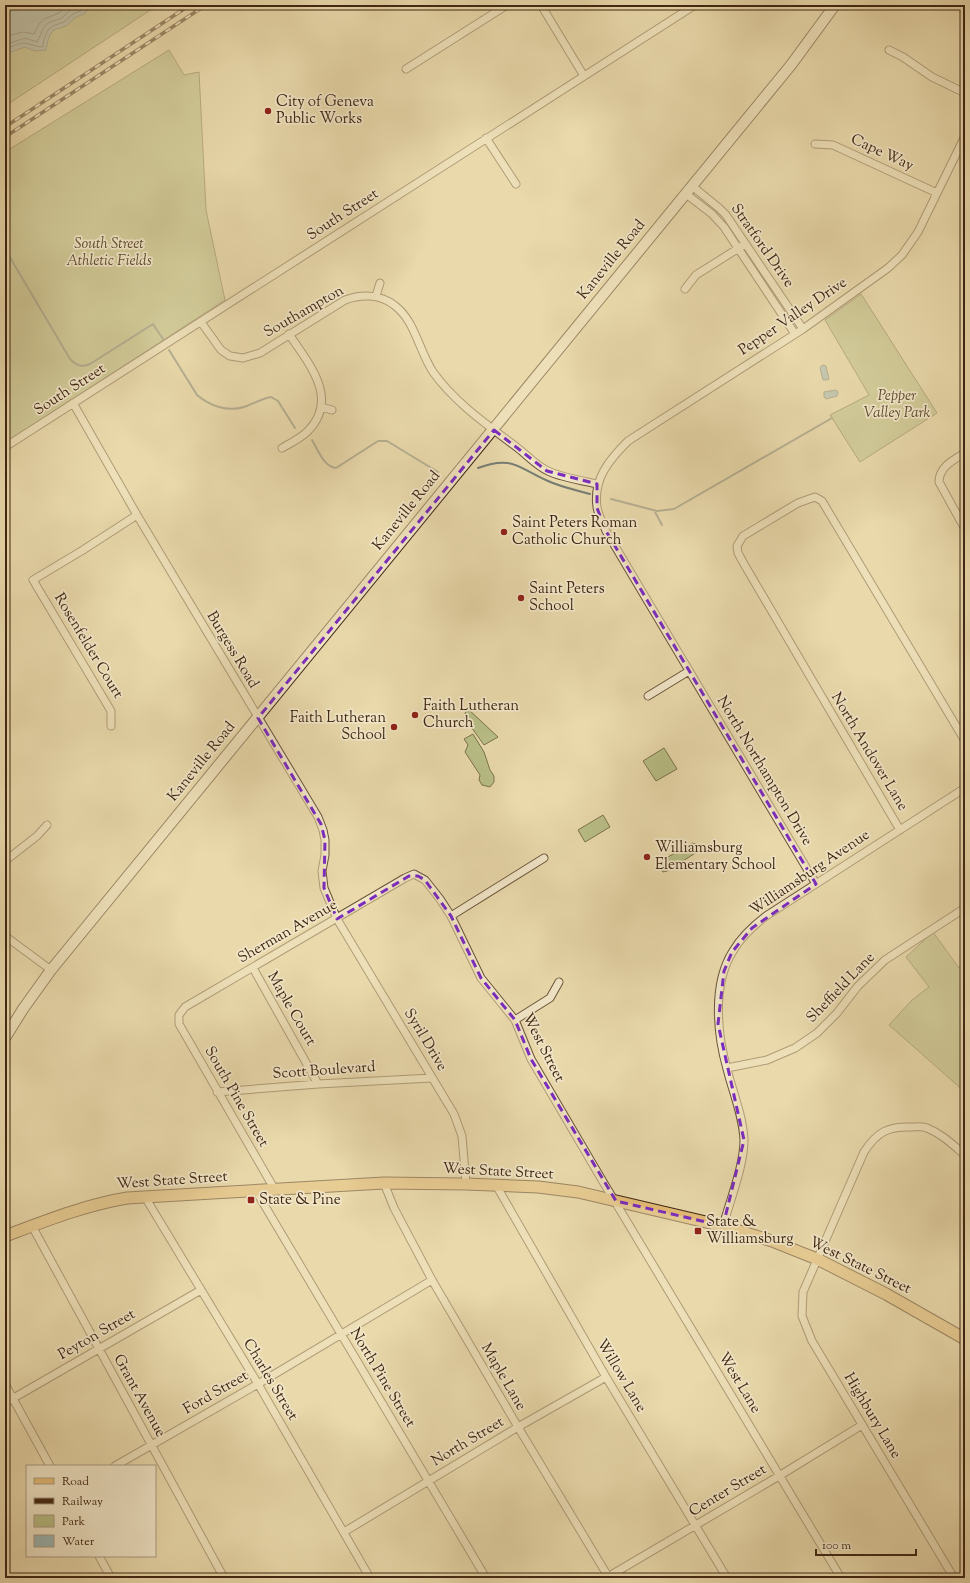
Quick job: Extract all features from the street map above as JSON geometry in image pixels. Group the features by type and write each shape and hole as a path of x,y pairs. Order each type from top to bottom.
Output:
{"main road":[{"name":"Kaneville Road","path":"5,1038 23,1009 51,970 494,430 803,50 835,5"},
{"name":"West State Street","path":"5,1236 78,1209 105,1202 145,1197 384,1183 538,1187 572,1191 616,1201 724,1226 772,1241 818,1259 886,1294 965,1339"}],"street":[{"path":"406,69 507,5"},
{"path":"541,5 584,76"},
{"name":"South Street","path":"5,447 695,5"},
{"path":"889,50 903,57 932,77 965,93"},
{"name":"Pepper Valley Drive","path":"597,484 612,457 628,441 802,329 888,268 902,255 918,232 965,136"},
{"path":"486,138 516,184"},
{"name":"Cape Way","path":"815,144 833,145 937,193"},
{"name":"Stratford Drive","path":"689,190 719,208 746,243 802,329"},
{"name":"Stratford Drive","path":"689,190 718,220 794,334"},
{"path":"685,289 696,275 746,243"},
{"path":"380,283 376,296 386,300 403,314 425,360 440,381 459,401 547,471 597,484"},
{"name":"Southampton","path":"201,322 220,350 230,356 239,358 255,356 345,300 356,297 376,296"},
{"path":"282,448 307,432 318,418 322,396 318,380 289,334"},
{"name":"Burgess Road","path":"73,403 137,515 321,824 325,840 325,855 322,871 324,888 337,919"},
{"path":"321,407 332,410"},
{"path":"965,453 948,463 938,476 938,482 965,529"},
{"name":"North Northampton Drive","path":"597,484 597,508 606,530 816,884"},
{"name":"North Andover Lane","path":"900,830 738,553 738,546 743,536 808,499 815,498 822,501 965,741"},
{"name":"Rosenfelder Court","path":"111,726 111,711 33,580 137,515"},
{"path":"648,696 689,671"},
{"name":"Williamsburg Avenue","path":"724,1226 743,1150 741,1119 720,1039 718,1010 724,971 732,952 752,928 766,916 965,788"},
{"path":"5,861 37,836 46,825"},
{"path":"451,916 544,858"},
{"name":"Sherman Avenue","path":"179,1015 185,1007 414,874"},
{"name":"West Street","path":"414,874 425,880 451,916 481,978 516,1020 531,1059 616,1201"},
{"name":"Sheffield Lane","path":"727,1068 767,1060 795,1048 806,1041 817,1033 837,1013 858,986 885,960 965,908"},
{"name":"Syril Drive","path":"337,919 454,1114 459,1125 463,1148 466,1184"},
{"path":"5,936 51,970"},
{"name":"Maple Court","path":"252,968 318,1084"},
{"path":"516,1020 550,998 560,982"},
{"name":"South Pine Street","path":"179,1015 179,1024 275,1190"},
{"name":"Scott Boulevard","path":"217,1092 318,1084 432,1078"},
{"name":"Highbury Lane","path":"954,1578 812,1341 802,1316 803,1292 864,1152 872,1140 883,1131 898,1126 926,1127 938,1133 965,1155"},
{"name":"Maple Lane","path":"384,1183 394,1208 432,1280 608,1577"},
{"name":"Willow Lane","path":"496,1185 606,1377 728,1578"},
{"name":"North Pine Street","path":"256,1191 302,1266 340,1335 486,1578"},
{"name":"Charles Street","path":"145,1197 258,1384 370,1578"},
{"name":"West Lane","path":"616,1201 841,1578"},
{"name":"Grant Avenue","path":"32,1226 224,1578"},
{"name":"Ford Street","path":"117,1465 258,1384 432,1280"},
{"name":"Peyton Street","path":"5,1403 201,1290"},
{"name":"North Street","path":"344,1532 518,1427 606,1377"},
{"path":"5,1384 49,1465"},
{"name":"Center Street","path":"608,1577 862,1425"},
{"path":"100,1557 111,1578"}],"highlighted area":[{"path":"494,430 547,471 597,484 597,508 606,531 816,884 752,928 732,952 724,971 718,1024 744,1140 723,1226 616,1201 531,1059 515,1020 481,978 451,916 425,880 418,876 409,876 337,919 324,888 325,840 321,824 258,718"}],"green space":[{"path":"5,5 158,5 5,106"},
{"name":"South Street Athletic Fields","path":"169,50 184,75 199,72 206,210 225,300 5,443 5,152"},
{"name":"Pepper Valley Park","path":"861,294 937,413 860,462 830,415 869,395 825,320"},
{"path":"467,708 498,737 484,745 464,717"},
{"path":"473,734 484,752 490,770 494,776 494,782 490,787 482,785 479,780 480,775 465,752 468,745 464,739"},
{"path":"664,748 677,769 656,781 643,761"},
{"path":"603,815 610,827 585,842 578,830"},
{"path":"692,843 698,845 697,852 667,871 663,872 658,867 658,864 661,861"},
{"path":"933,932 959,968 965,964 965,1092 889,1025 912,1000 929,987 906,957"}],"water":[{"path":"10,5 92,5 84,14 76,17 66,26 54,30 48,40 46,50 35,51 25,47 8,53 4,43 4,37"},
{"path":"822,365 826,366 829,379 827,380 823,380 820,368"},
{"path":"836,390 838,392 837,396 826,399 824,397 824,392"}],"waterway":[{"path":"5,249 70,359 77,364 81,366 90,364 153,324 163,339"},
{"path":"169,350 197,395 202,399 213,405 231,409 244,407 271,397 278,401 295,428"},
{"path":"611,499 657,511 674,509 832,418"},
{"path":"312,440 319,453 328,465 332,467 336,468 378,441 387,441 438,472"},
{"path":"478,468 490,464 508,463 563,487 590,494"},
{"path":"654,510 662,525"}],"railway":[{"path":"5,127 190,5"},
{"path":"5,137 206,5"}],"place":[{"name":"City of Geneva Public Works","path":"268,111"},
{"name":"Saint Peters Roman Catholic Church","path":"504,532"},
{"name":"Saint Peters School","path":"521,598"},
{"name":"Faith Lutheran Church","path":"415,715"},
{"name":"Faith Lutheran School","path":"394,727"},
{"name":"Williamsburg Elementary School","path":"647,857"},
{"name":"State & Pine","path":"251,1200"},
{"name":"State & Williamsburg","path":"698,1231"}]}
